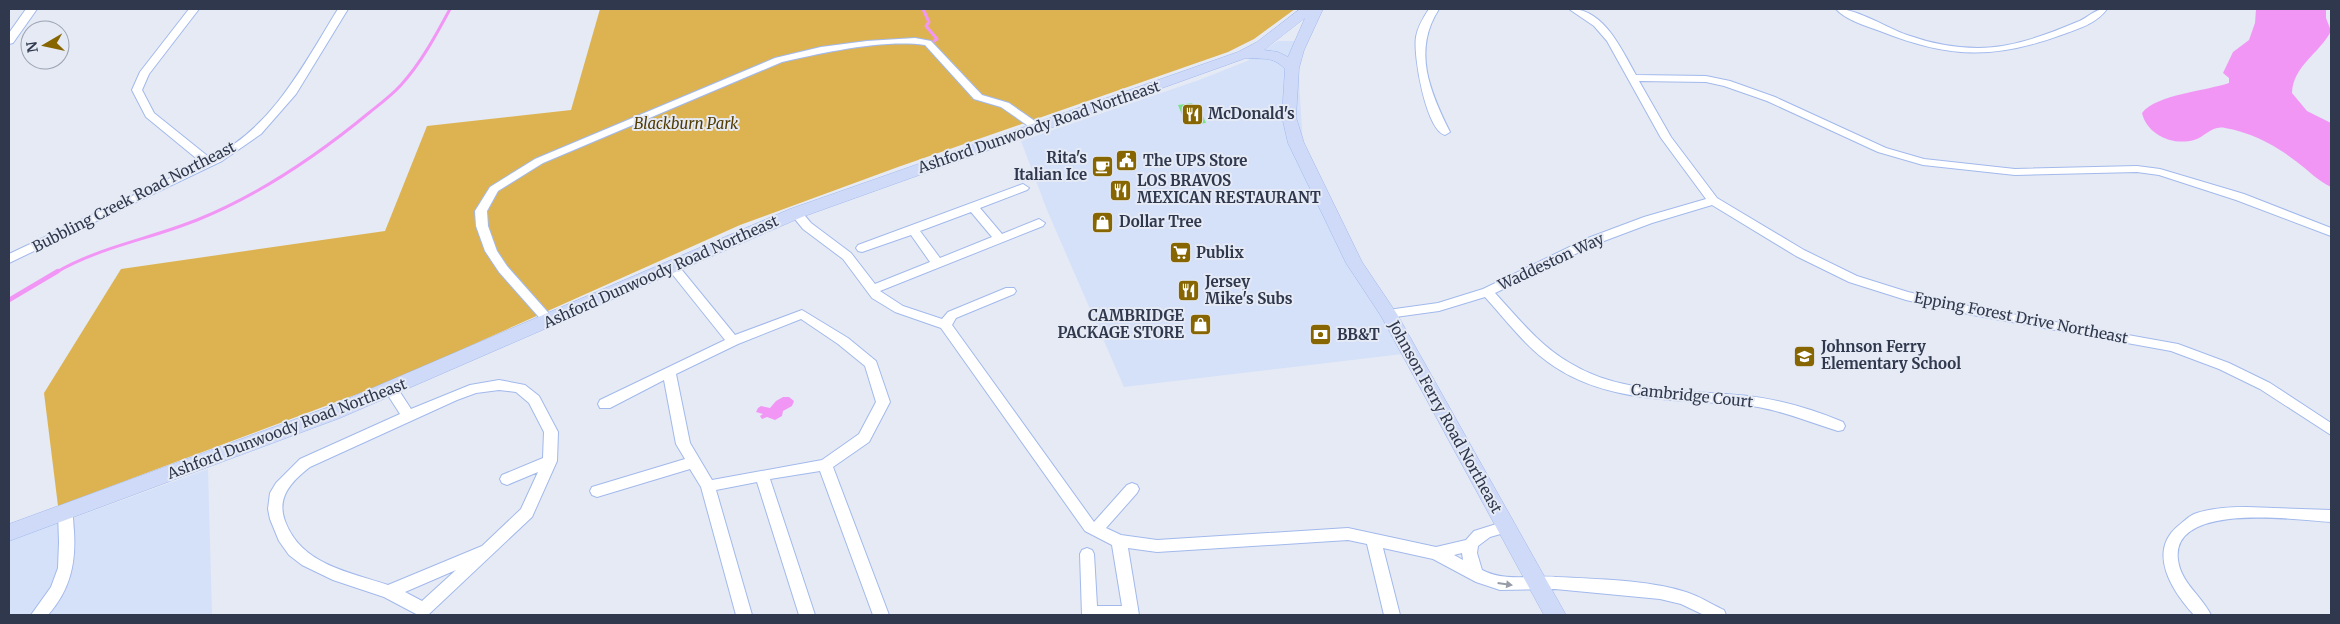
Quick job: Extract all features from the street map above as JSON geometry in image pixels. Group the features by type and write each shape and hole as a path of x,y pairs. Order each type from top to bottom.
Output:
{"main road":[{"name":"Ashford Dunwoody Road Northeast","path":"9,533 259,442 391,389 796,213 1243,55 1262,45 1308,9"},
{"name":"Johnson Ferry Road Northeast","path":"1316,9 1297,50 1292,68 1289,117 1296,143 1354,263 1388,314 1555,615"},
{"path":"1282,30 1295,42 1297,50"},
{"path":"1243,55 1272,53 1282,57 1292,68"}],"street":[{"path":"9,41 31,9"},
{"path":"194,9 144,74 137,90 150,115 210,163"},
{"name":"Bubbling Creek Road Northeast","path":"9,259 210,163 243,143 269,121 292,92 343,9"},
{"path":"1434,9 1424,25 1420,48 1423,74 1434,113 1445,132"},
{"name":"Epping Forest Drive Northeast","path":"1574,9 1597,24 1611,40 1666,138 1713,201 1800,253 1853,279 1906,296 1942,305 2173,347 2224,366 2265,386 2331,430"},
{"path":"1841,9 1907,40 1938,48 1992,51 2011,48 2049,36 2093,18 2102,9"},
{"path":"549,320 503,268 491,251 482,226 481,211 494,189 538,161 779,60 821,50 867,44 915,41 928,43 978,97 1005,105 1038,128"},
{"path":"1634,78 1706,79 1726,83 1771,100 1882,150 1923,162 1957,168 2015,172 2138,169 2160,172 2240,197 2331,232"},
{"path":"862,248 1023,188"},
{"name":"Waddeston Way","path":"1388,314 1439,307 1488,292 1592,241 1648,220 1713,201"},
{"path":"974,207 1000,239"},
{"path":"796,213 807,226 847,256 876,296 899,309 945,325 1090,527 1119,541 1157,546 1348,534 1436,553 1480,576 1500,584 1516,585 1537,582 1660,592 1684,598 1718,615"},
{"path":"872,290 1039,223"},
{"path":"913,230 938,264"},
{"path":"673,267 733,341"},
{"path":"945,325 952,315 1010,291"},
{"name":"Cambridge Court","path":"1488,292 1539,349 1567,368 1593,381 1619,389 1653,394 1747,401 1791,408 1807,412 1838,426"},
{"path":"605,404 733,341 802,314 844,341 871,364 883,402 864,438 825,465 708,486"},
{"path":"669,372 683,444 708,486 744,615"},
{"path":"499,385 520,388 534,400 551,432 550,461 527,513 423,613 389,592 354,582 311,564 287,544 274,506 278,492 289,475 306,463 408,416 475,388 499,385"},
{"path":"391,389 408,416"},
{"path":"507,479 550,461"},
{"path":"597,491 670,471 693,462"},
{"path":"825,465 881,615"},
{"path":"762,475 807,615"},
{"path":"1096,530 1132,489"},
{"path":"39,615 54,600 66,574 65,512"},
{"path":"2204,615 2190,601 2173,574 2169,550 2174,537 2183,528 2200,518 2233,514 2331,516"},
{"path":"1436,553 1468,546 1473,540 1488,530 1506,527"},
{"path":"1373,538 1392,615"},
{"path":"1087,554 1089,613 1131,614 1119,541"},
{"path":"1468,546 1469,558 1475,572"},
{"path":"389,592 490,548"}],"shaded area":[{"path":"2256,9 2326,9 2326,18 2331,31 2297,75 2292,93 2307,111 2331,123 2331,187 2280,150 2263,140 2245,133 2216,128 2194,140 2178,141 2170,140 2155,133 2145,121 2142,113 2159,101 2229,83 2229,78 2223,73 2233,52 2249,40 2255,23"},
{"path":"1278,41 1303,41 1298,64 1303,146 1347,243 1411,353 1124,387 1047,210 1021,141 1199,80 1247,61"},
{"path":"783,397 789,397 794,401 792,406 783,411 782,416 775,420 767,417 762,419 760,416 763,414 756,412 761,406 770,408"},
{"path":"208,469 212,615 9,615 9,538 47,524 65,521"}],"green space":[{"name":"Blackburn Park","path":"600,9 1295,9 1254,39 1228,52 898,167 740,225 387,383 58,506 44,393 121,269 385,231 427,126 571,110"}],"building":[{"name":"McDonald's","path":"1192,103 1194,106 1198,105 1206,123 1188,125 1185,122 1178,105"}],"waterway":[{"path":"55,273 89,256 197,220 243,199 287,173 330,144 401,85 422,58 450,9"},
{"path":"923,9 929,22 926,26 937,39 934,41"},
{"path":"9,300 58,271"}],"place":[{"name":"McDonald's","path":"1192,114"},
{"name":"The UPS Store","path":"1127,161"},
{"name":"Rita's Italian Ice","path":"1103,167"},
{"name":"LOS BRAVOS MEXICAN RESTAURANT","path":"1121,190"},
{"name":"Dollar Tree","path":"1103,222"},
{"name":"Publix","path":"1180,253"},
{"name":"Jersey Mike's Subs","path":"1189,291"},
{"name":"CAMBRIDGE PACKAGE STORE","path":"1200,325"},
{"name":"BB&T","path":"1321,335"},
{"name":"Johnson Ferry Elementary School","path":"1805,356"}]}
